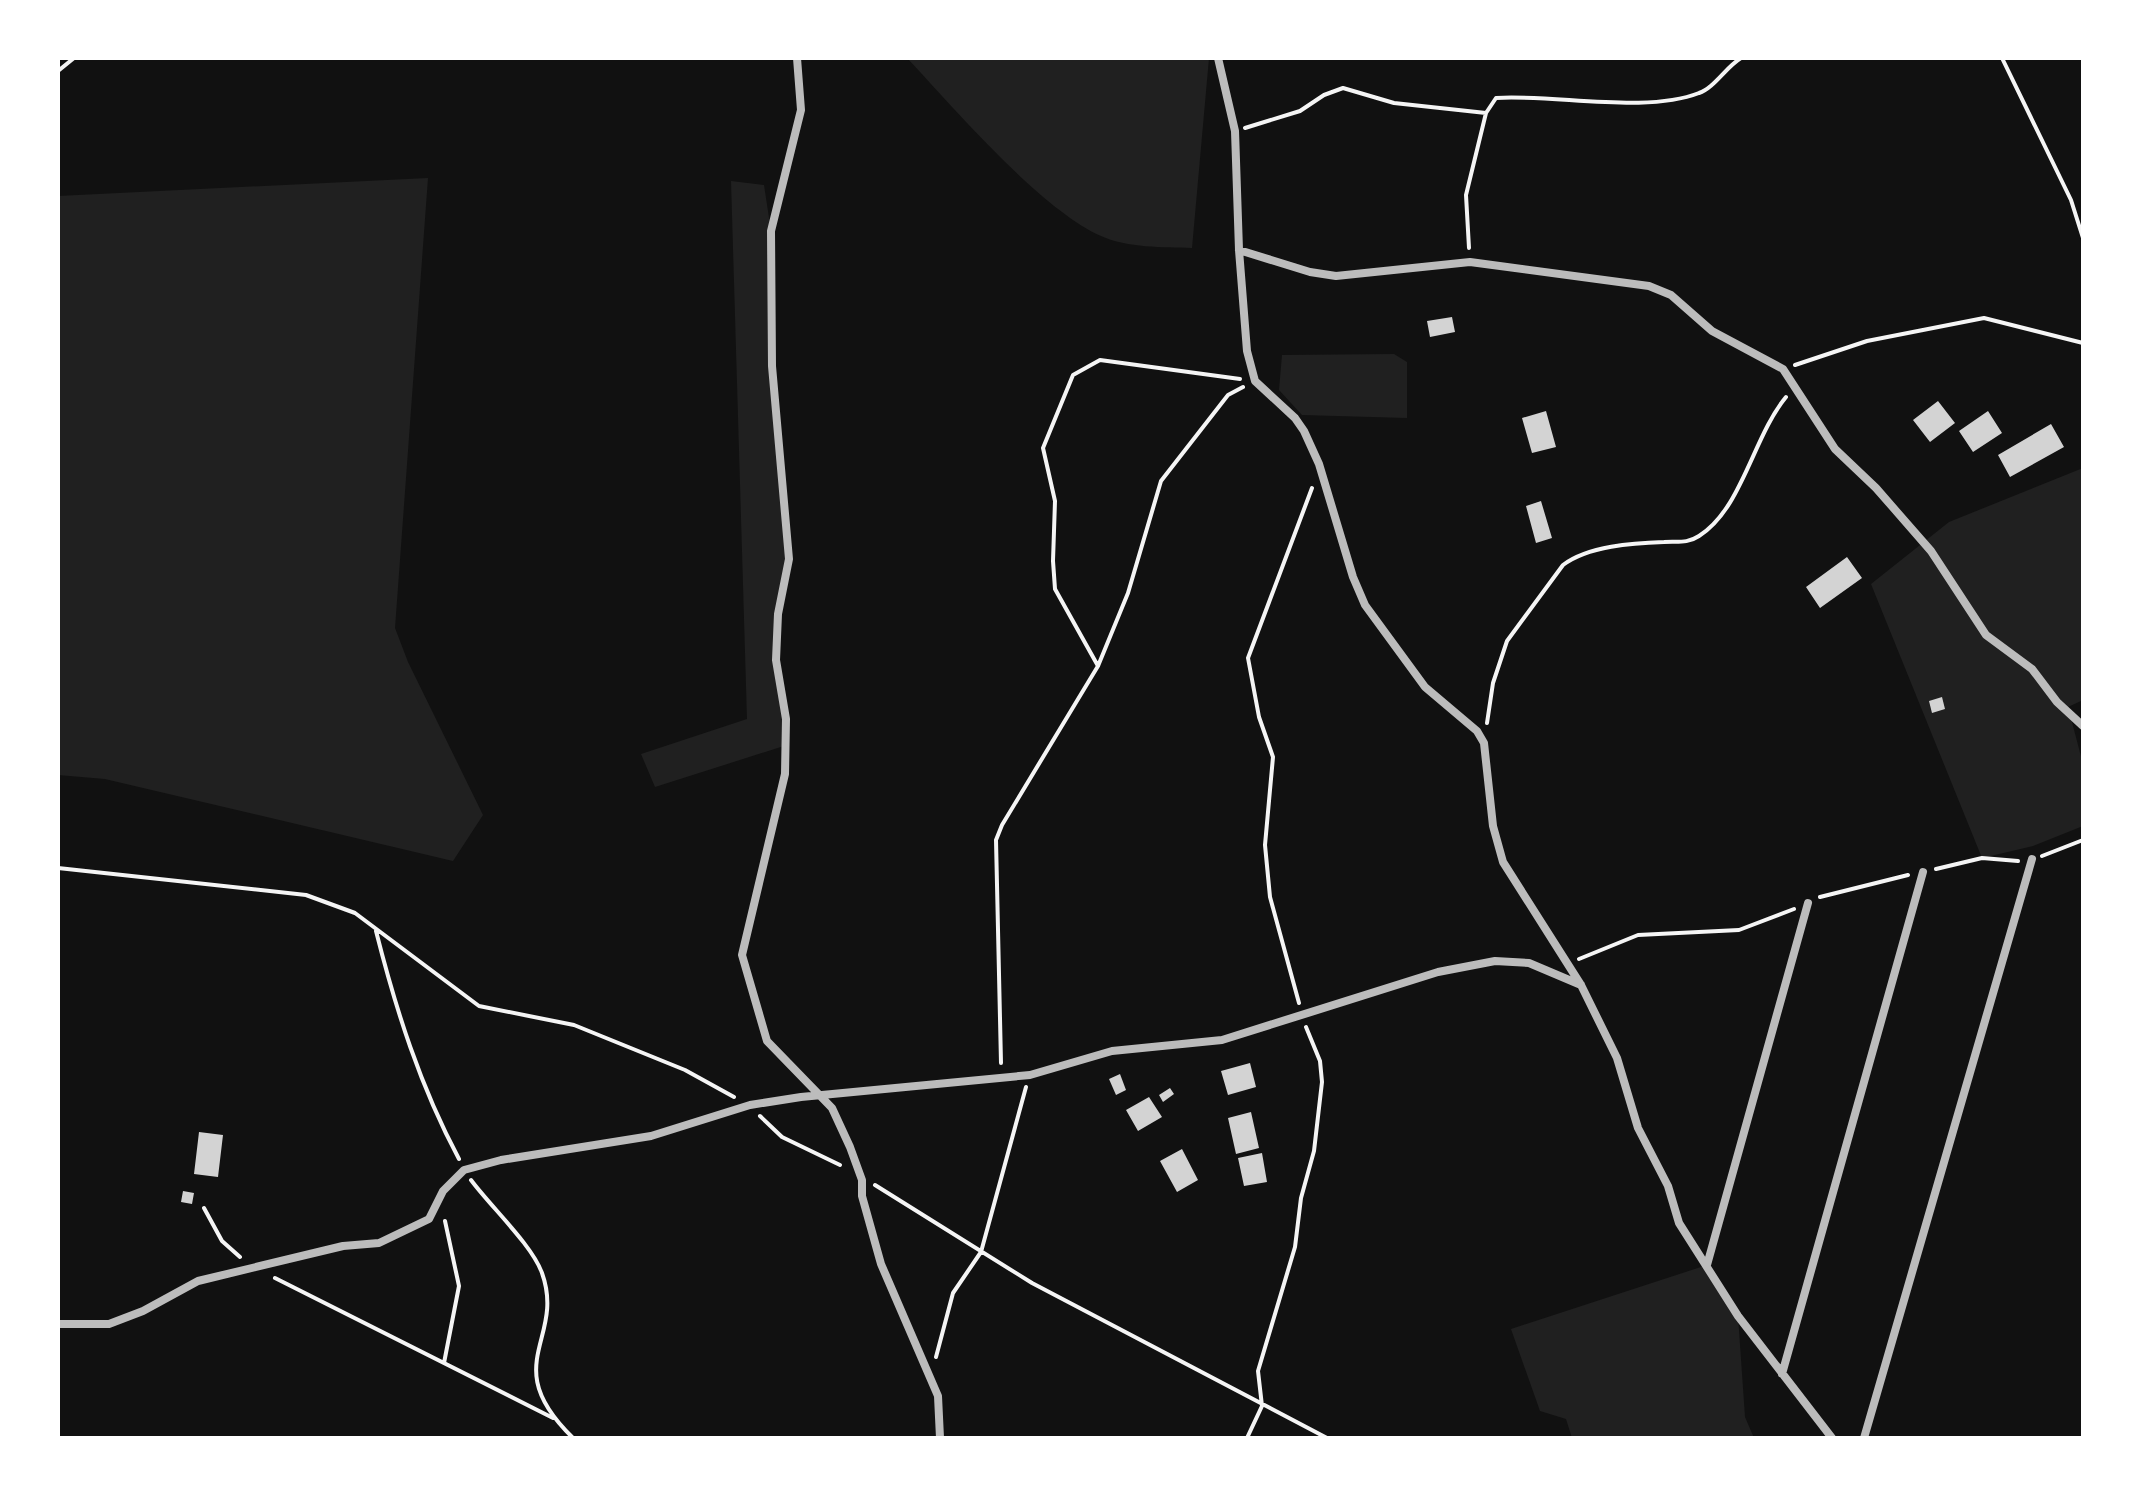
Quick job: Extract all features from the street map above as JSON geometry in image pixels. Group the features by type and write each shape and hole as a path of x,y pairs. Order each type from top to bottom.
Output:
{"street":[{"path":"797,58 801,110 771,231 772,366 789,559 778,614 776,660 786,719 785,774 742,955 767,1041 832,1108 862,1180 862,1196 881,1264 938,1396 940,1438"},
{"path":"1218,58 1235,131 1239,250 1247,351 1255,381 1295,418 1319,464 1353,577 1365,605 1425,687 1469,723 1484,743 1493,826 1503,862 1581,985 1617,1058 1638,1128 1668,1186 1679,1223 1738,1316 1832,1438"},
{"path":"1239,250 1310,272 1336,276 1470,262 1649,286 1671,295 1712,331 1783,369 1835,449 1876,488 1931,551 1986,635 2032,669 2057,702 2083,726"},
{"path":"1864,1438 2032,859"},
{"path":"1782,1374 1923,872"},
{"path":"1707,1265 1808,903"},
{"path":"58,1324 109,1324 143,1311 198,1281 343,1246 379,1243 429,1219 443,1191 465,1172 501,1160 651,1136 750,1105 820,1095 1030,1075 1112,1051 1222,1040 1438,972 1495,961 1529,963 1581,985"}],"path":[{"path":"58,71 74,58"},
{"path":"1470,262 1466,195 1486,113 1496,98 1533,95 1667,100 1702,93 1741,58"},
{"path":"2002,58 2071,200 2083,238"},
{"path":"1235,131 1300,111 1324,95 1343,88 1394,103 1486,113"},
{"path":"1783,369 1867,341 1984,318 2083,343"},
{"path":"1098,666 1055,589 1055,501 1043,448 1073,375 1100,360 1255,381"},
{"path":"1001,1078 996,840 1002,825 1098,666 1128,593 1161,481 1228,395 1255,381"},
{"path":"1484,743 1493,683 1507,641 1563,565 1575,555 1626,546 1687,542 1702,535 1739,489 1769,418 1795,386"},
{"path":"1247,1438 1262,1406 1258,1371 1295,1247 1301,1198 1314,1151 1322,1082 1320,1061 1302,1016 1270,897 1265,845 1273,757 1259,717 1248,658 1319,464"},
{"path":"1566,964 1638,935 1739,930 1827,894 1982,858 2016,862 2032,859 2083,840"},
{"path":"58,868 306,895 355,913 479,1006 574,1025 685,1070 750,1105 782,1137 834,1160 862,1180 890,1192 1032,1283 1110,1321 1262,1406 1327,1438"},
{"path":"376,931 399,1019 442,1127 465,1172 498,1216 530,1249 542,1273 549,1303 538,1342 535,1380 553,1418"},
{"path":"932,1383 938,1339 953,1293 981,1252 1030,1075"},
{"path":"204,1208 222,1241 252,1267 553,1418 573,1438"},
{"path":"444,1218 459,1286 444,1363"}],"shaded area":[{"path":"907,58 1209,58 1192,248 1122,243 1101,236 1077,222 1051,204 999,156"},
{"path":"428,178 395,628 408,662 483,815 453,861 105,779 58,775 58,196"},
{"path":"731,181 764,185 771,231 770,310 789,559 778,614 776,659 787,745 655,787 641,754 747,719"},
{"path":"1394,354 1407,362 1407,418 1302,415 1279,390 1282,355"},
{"path":"2083,468 2083,700 2068,707 2083,764 2083,826 2033,846 1982,858 1871,584 1949,522"},
{"path":"1707,1265 1738,1316 1745,1417 1754,1438 1572,1438 1566,1419 1540,1411 1511,1329"}],"building":[{"path":"1452,317 1455,332 1430,337 1427,321"},
{"path":"1938,401 1955,423 1930,442 1913,420"},
{"path":"1546,411 1556,447 1532,453 1522,418"},
{"path":"1988,411 2002,433 1973,452 1959,431"},
{"path":"2051,424 2064,447 2010,477 1998,455"},
{"path":"1541,501 1552,538 1536,543 1526,506"},
{"path":"1847,557 1862,578 1820,608 1806,587"},
{"path":"1942,697 1945,709 1932,713 1929,701"},
{"path":"1250,1063 1256,1087 1228,1095 1221,1071"},
{"path":"1120,1074 1126,1090 1116,1095 1109,1079"},
{"path":"1170,1088 1174,1094 1163,1102 1159,1095"},
{"path":"1149,1097 1162,1117 1138,1131 1126,1110"},
{"path":"1251,1112 1259,1148 1236,1154 1228,1118"},
{"path":"199,1132 223,1135 218,1177 194,1174"},
{"path":"1182,1149 1198,1180 1177,1192 1160,1161"},
{"path":"1262,1153 1267,1182 1244,1186 1238,1158"},
{"path":"183,1191 194,1193 192,1204 181,1202"}]}
